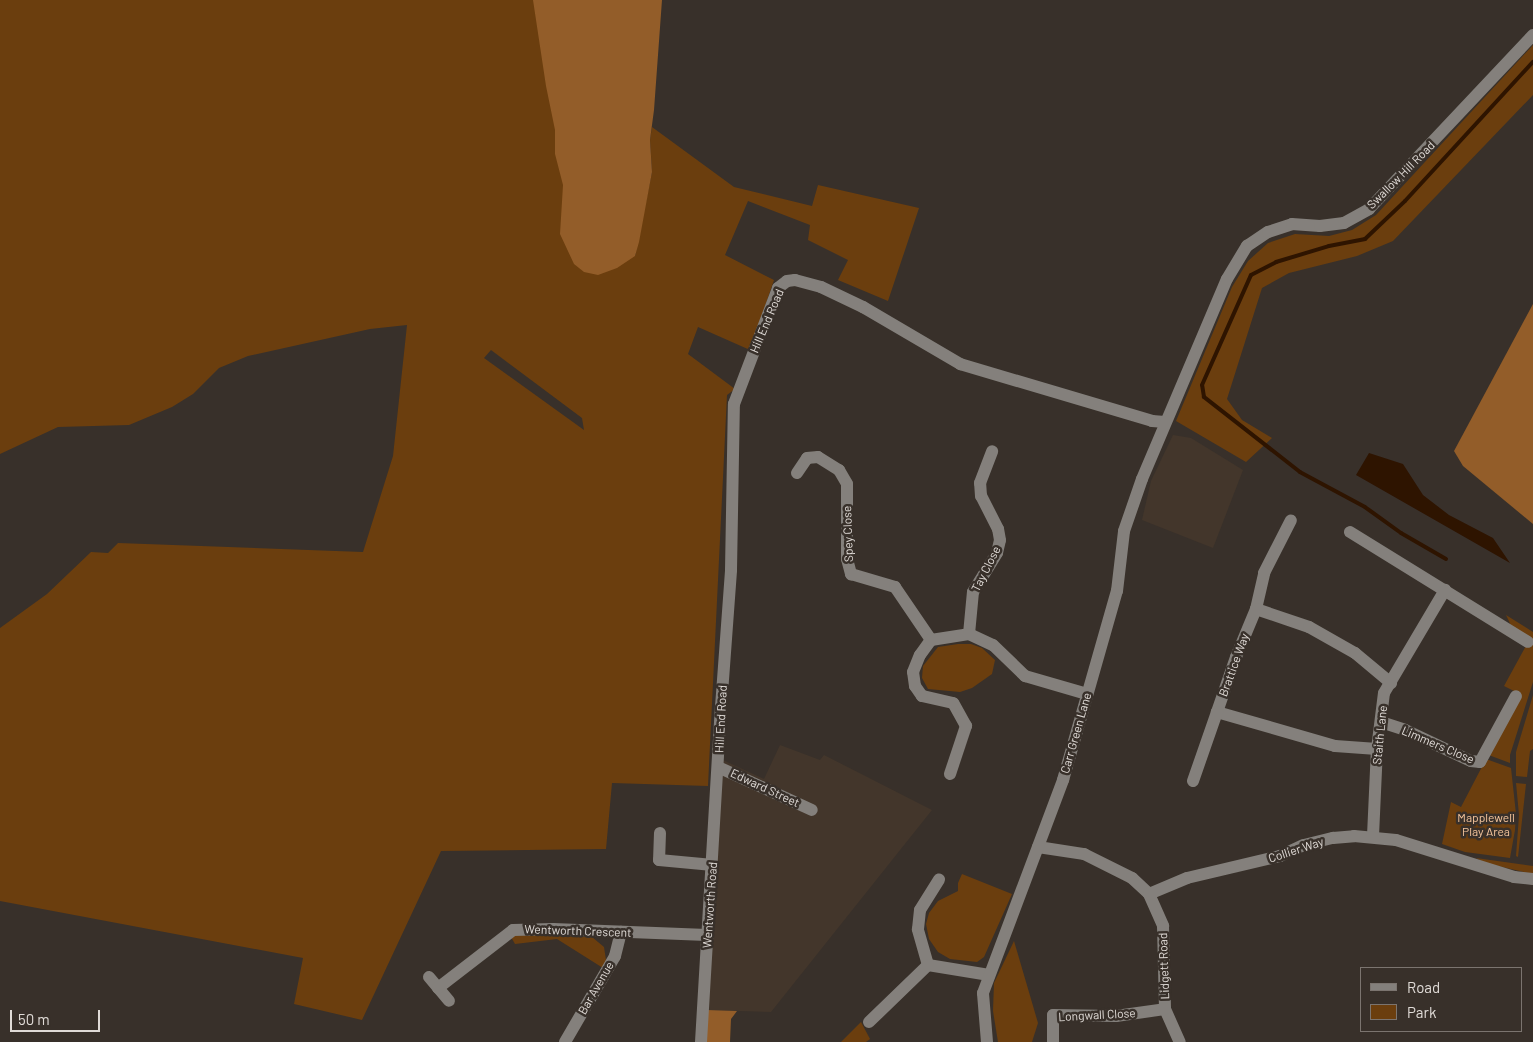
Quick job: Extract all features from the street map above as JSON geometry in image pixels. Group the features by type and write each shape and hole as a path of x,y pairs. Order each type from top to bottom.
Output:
{"street":[{"name":"Swallow Hill Road","path":"1165,422 1228,279 1247,246 1268,232 1292,224 1320,226 1344,224 1369,208 1533,35"},
{"name":"Hill End Road","path":"718,767 731,570 734,404 778,288 786,281 795,280 812,285 846,299 960,364 1152,422 1165,422"},
{"name":"Carr Green Lane","path":"987,1042 983,993 1063,780 1117,591 1124,531 1165,422"},
{"name":"Tay Close","path":"969,634 972,592 997,552 1000,540 998,529 981,496 980,490 980,483 992,452"},
{"name":"Spey Close","path":"797,473 807,458 818,457 839,470 847,484 847,559 851,574 896,587 931,640"},
{"name":"Brattice Way","path":"1291,520 1264,573 1256,610 1236,657 1217,712 1335,746 1377,749"},
{"path":"1350,532 1528,642"},
{"name":"Staith Lane","path":"1373,836 1377,749 1384,693 1445,590"},
{"path":"1256,610 1309,627 1355,653 1391,683"},
{"path":"950,774 966,726 953,703 922,696 915,686 913,672 920,655 931,640 969,634 993,645 1025,676 1087,694"},
{"name":"Limmers Close","path":"1381,722 1405,730 1475,763 1480,762 1516,696"},
{"path":"1192,781 1217,712"},
{"name":"Edward Street","path":"718,767 812,810"},
{"name":"Wentworth Road","path":"701,1042 718,767"},
{"path":"660,833 659,860 713,865"},
{"name":"Collier Way","path":"1149,894 1187,878 1271,858 1304,845 1333,838 1373,836 1415,845 1514,877 1533,879"},
{"name":"Lidgett Road","path":"1038,847 1084,854 1132,878 1149,894 1163,926 1165,1009 1180,1042"},
{"path":"928,965 918,929 920,910 939,880"},
{"name":"Wentworth Crescent","path":"438,988 513,930 553,929 707,935"},
{"name":"Bar Avenue","path":"565,1042 615,956 622,932"},
{"path":"928,965 989,975"},
{"path":"869,1022 928,965"},
{"path":"429,977 449,1001"},
{"name":"Longwall Close","path":"1053,1042 1053,1015 1116,1016 1165,1009"}],"shaded area":[{"path":"533,0 662,0 650,140 652,172 639,242 635,256 617,268 598,275 584,272 574,264 560,234 563,185 555,154 555,130 546,86"},
{"path":"1533,304 1533,524 1463,466 1454,451"},
{"path":"1173,435 1191,438 1243,470 1213,548 1142,520 1151,481"},
{"path":"1369,453 1403,464 1423,495 1449,515 1493,538 1510,563 1356,475"},
{"path":"780,745 820,760 824,755 932,810 771,1012 707,1010 723,760 764,779"},
{"path":"707,1010 737,1011 731,1019 730,1042 707,1042"}],"green space":[{"path":"0,0 535,0 635,256 652,172 650,140 652,127 734,187 812,206 818,185 919,208 888,301 838,280 848,260 808,240 810,225 748,201 725,255 774,280 750,350 698,327 688,354 735,389 727,395 708,786 612,783 606,849 441,851 362,1020 294,1004 303,958 0,901 0,628 47,594 91,552 108,553 118,543 363,552 393,456 407,325 370,329 248,356 219,368 193,394 172,407 129,425 58,427 0,454","holes":["491,350 582,418 584,430 484,358"]},
{"path":"1533,45 1533,95 1393,241 1357,256 1289,273 1262,288 1227,399 1242,420 1272,438 1246,462 1176,421 1232,287 1248,261 1268,243 1295,234 1329,236 1352,230 1376,215"},
{"path":"1506,615 1533,632 1533,682 1510,755 1510,763 1486,754 1518,693 1504,686 1528,642 1514,632"},
{"path":"971,644 982,648 995,660 992,674 972,688 960,692 928,689 922,678 923,666 938,647"},
{"path":"1533,695 1533,749 1530,751 1527,777 1516,776 1516,752"},
{"name":"Mapplewell Play Area","path":"1486,759 1511,768 1516,814 1510,858 1465,852 1442,844 1451,802 1461,807"},
{"path":"1516,783 1526,784 1518,857 1516,856 1519,815"},
{"path":"1476,858 1533,866 1533,874 1485,863"},
{"path":"962,874 1012,894 984,957 977,962 950,959 938,952 929,939 926,924 929,913 938,901 958,891 958,883"},
{"path":"517,935 592,937 604,947 606,960 603,968 557,939 515,944 511,937"},
{"path":"1014,941 1038,1023 1032,1042 998,1042 993,1011 994,983"},
{"path":"861,1022 870,1039 866,1042 841,1042"}],"waterway":[{"path":"1446,559 1401,533 1365,507 1300,472 1204,397 1202,385 1251,275 1276,262 1329,246 1365,239 1405,201 1533,62"}]}
